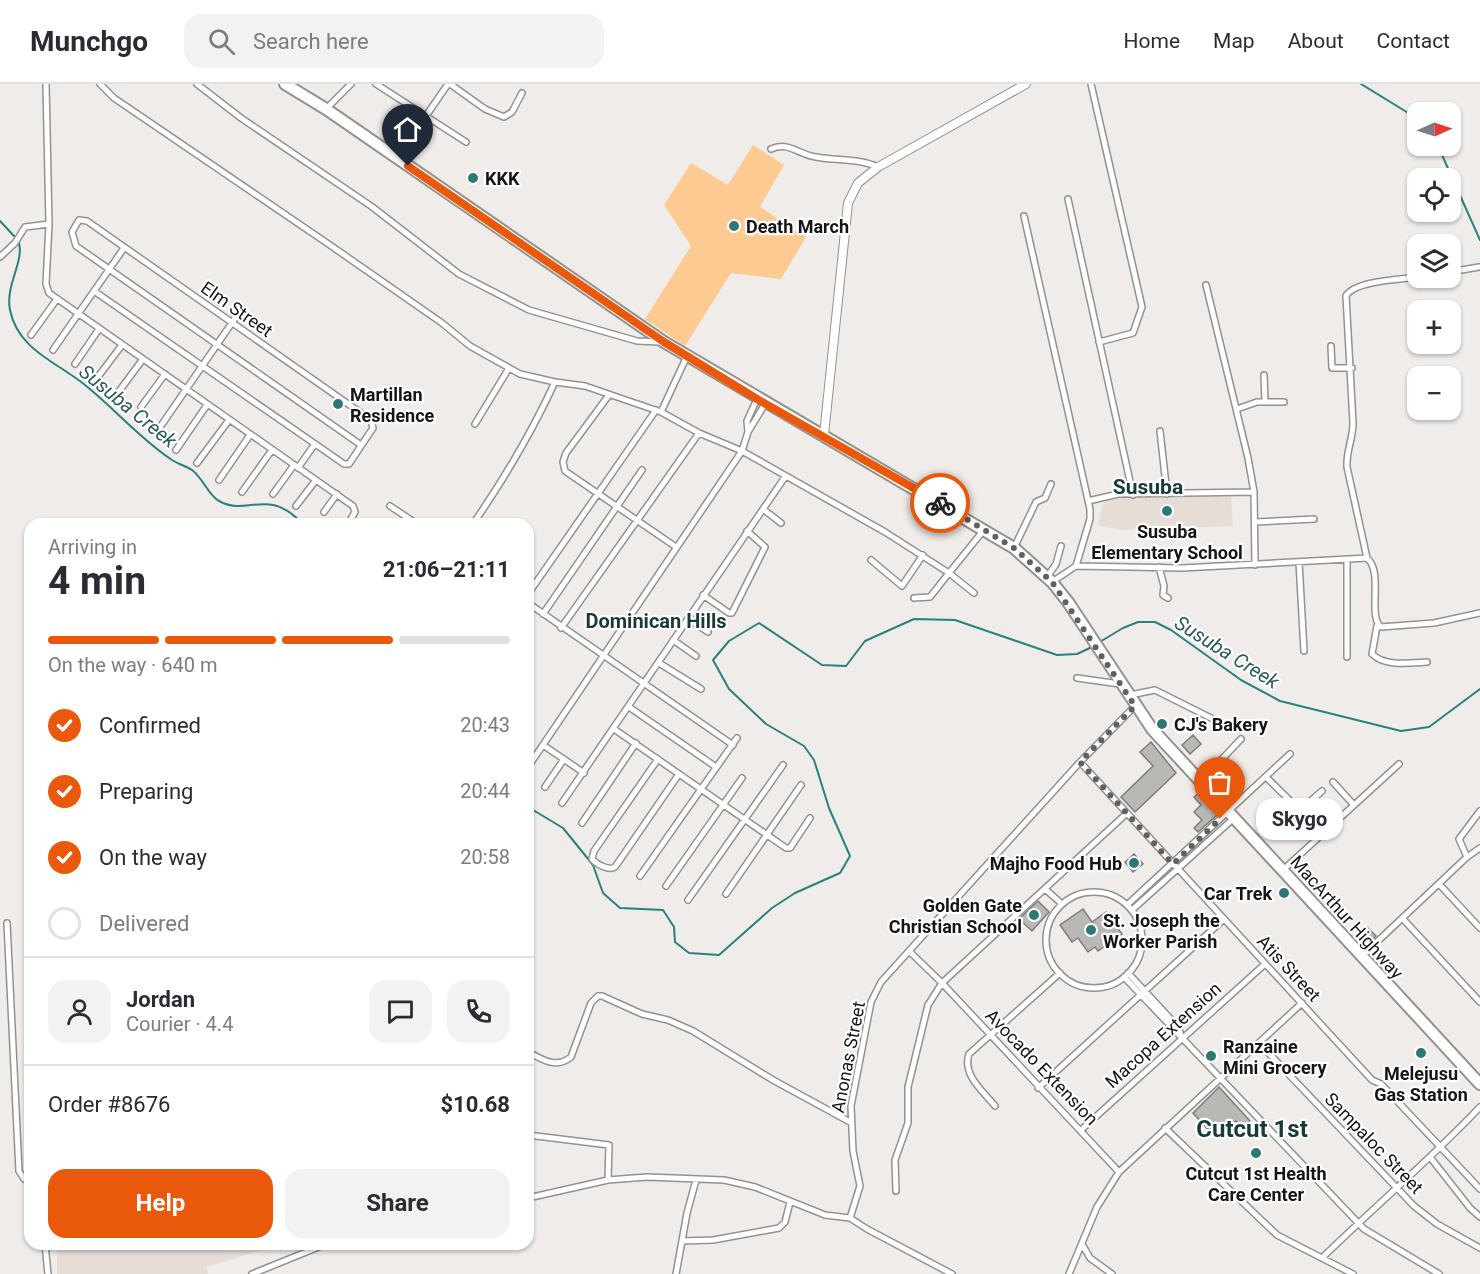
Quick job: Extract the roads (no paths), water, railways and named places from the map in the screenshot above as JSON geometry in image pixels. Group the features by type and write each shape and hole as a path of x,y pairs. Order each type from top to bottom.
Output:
{"highway":[{"name":"MacArthur Highway","path":"285,84 326,109 664,342 1014,548 1050,579 1135,706 1200,782 1480,1084"}],"street":[{"path":"46,84 49,224 46,284 57,299 337,494 355,508 351,518"},
{"path":"99,84 114,98 135,110 267,204 442,323 470,346 509,368 555,382 585,386 659,411 699,433 742,451 923,555 974,593"},
{"path":"197,84 473,282 529,310 560,320 637,341 664,342"},
{"path":"326,109 351,84"},
{"path":"376,84 466,142"},
{"path":"396,159 449,84 485,109 504,117 512,112 522,93"},
{"path":"824,435 848,203 858,183 878,167 1026,84"},
{"path":"1091,84 1142,308 1132,333 1099,342"},
{"path":"771,149 788,146 817,158 868,162 878,167"},
{"path":"1068,199 1133,495"},
{"path":"1024,216 1088,501 1090,519 1076,566"},
{"name":"Elm Street","path":"110,269 73,243 73,227 79,220 87,221 371,420 373,428 361,445"},
{"path":"0,257 15,243 25,227 49,224"},
{"path":"53,350 124,248"},
{"path":"1461,270 1479,267"},
{"path":"94,291 314,445 346,464 361,445 110,269"},
{"path":"1407,278 1376,282 1347,293 1346,306 1352,368 1353,437 1346,456 1367,558 1371,561 1374,576 1377,626 1372,654 1376,658 1401,664 1427,662"},
{"path":"1206,285 1237,409 1254,492 1256,565"},
{"path":"31,335 57,299"},
{"path":"156,433 238,314"},
{"path":"75,364 99,329"},
{"path":"94,382 122,345"},
{"path":"1331,346 1332,368 1352,368"},
{"path":"534,585 597,494 659,411 687,356"},
{"path":"117,394 143,359"},
{"path":"475,424 509,368"},
{"path":"141,408 165,375"},
{"path":"1264,375 1265,402"},
{"path":"477,518 502,476 516,460 523,441 555,382"},
{"path":"609,394 566,453 563,462 567,474 676,547"},
{"path":"748,432 747,421 761,401"},
{"path":"534,758 742,451 761,401"},
{"path":"1237,409 1265,402 1284,402"},
{"path":"176,450 207,405"},
{"path":"197,463 229,420"},
{"path":"1160,431 1167,494"},
{"path":"561,628 634,521 699,433"},
{"path":"219,480 250,435"},
{"path":"273,494 314,445"},
{"path":"242,492 272,450"},
{"path":"543,614 642,470"},
{"path":"562,803 785,477"},
{"path":"296,506 316,480"},
{"path":"1014,548 1036,502 1045,498 1051,484"},
{"path":"1088,501 1107,494 1254,492"},
{"path":"324,512 337,494"},
{"path":"390,506 407,518"},
{"path":"763,509 781,523"},
{"path":"1255,522 1314,519"},
{"path":"703,595 732,613 765,547 747,531"},
{"path":"914,598 930,597 983,531"},
{"path":"1050,579 1061,546"},
{"path":"871,560 902,586 923,555"},
{"path":"1050,579 1076,566 1256,565 1367,558"},
{"path":"1347,560 1347,657"},
{"path":"1299,562 1304,651"},
{"path":"1159,567 1164,586 1163,595 1168,597"},
{"path":"534,607 733,746"},
{"path":"1377,626 1434,623 1480,613"},
{"path":"688,619 708,632"},
{"path":"673,640 696,656"},
{"path":"659,663 701,688"},
{"path":"1077,678 1121,684"},
{"path":"1128,695 1155,690 1225,725"},
{"name":"Anonas Street","path":"850,1218 860,1185 850,1122 872,1002 881,982 1080,762 1135,706"},
{"path":"629,707 716,767"},
{"path":"614,729 786,848 790,848 810,818"},
{"path":"640,876 737,738"},
{"path":"1200,782 1241,739"},
{"path":"582,823 636,743"},
{"path":"543,745 584,773"},
{"path":"1130,907 1231,815 1290,754"},
{"path":"544,787 564,759"},
{"path":"658,759 594,851 592,859 594,862 609,868 615,867 679,774"},
{"name":"Atis Street","path":"1080,762 1372,1080 1382,1084 1480,1189"},
{"path":"1282,870 1399,764"},
{"path":"688,900 783,765"},
{"path":"666,886 742,778"},
{"path":"1267,778 1322,832"},
{"path":"1333,782 1353,804"},
{"path":"726,894 801,785"},
{"path":"1299,810 1322,791"},
{"path":"1467,857 1459,839 1480,811"},
{"path":"896,1191 895,1160 908,1123 908,1088 928,1005 942,983 1126,814"},
{"path":"1361,957 1467,857 1480,848"},
{"path":"1439,884 1480,928"},
{"path":"1046,889 1062,904"},
{"path":"1089,892 1104,892 1130,907 1142,933 1137,961 1126,975 1112,984 1084,987 1071,982 1060,973 1051,960 1047,946 1047,931 1052,916 1062,904 1074,896 1089,892"},
{"path":"1403,919 1480,1002"},
{"path":"1038,1088 1223,920"},
{"path":"7,923 19,1171 24,1179"},
{"name":"Avocado Extension","path":"909,951 942,983 1119,1172"},
{"name":"Macopa Extension","path":"1081,1130 1265,964"},
{"path":"995,1106 970,1076 969,1054 1060,973"},
{"path":"1126,975 1179,1028 1181,1038 1222,1077 1369,1234 1438,1274"},
{"path":"534,1055 549,1062 566,1061 571,1057 591,1003 598,996 602,996 642,1014 668,1020 693,1031 792,1091 850,1122"},
{"path":"1069,1274 1097,1207 1119,1172 1302,1004"},
{"name":"Sampaloc Street","path":"1259,1043 1396,1188 1437,1224 1480,1248"},
{"path":"1322,1258 1440,1148 1480,1107"},
{"path":"1165,1128 1277,1234 1353,1274"},
{"path":"534,1136 609,1145 608,1180"},
{"path":"1430,1157 1449,1183 1480,1217"},
{"path":"534,1196 608,1180 647,1177 737,1182 825,1215 850,1218 952,1274"},
{"path":"676,1274 696,1180"},
{"path":"682,1241 713,1240 779,1228 784,1222 789,1202"},
{"path":"1082,1244 1090,1258"},
{"path":"46,1250 48,1274"},
{"path":"252,1274 311,1250"},
{"path":"1077,1255 1090,1258 1112,1274"}],"waterway":[{"path":"1361,84 1407,112"},
{"path":"1442,156 1480,240"},
{"name":"Susuba Creek","path":"0,221 14,236"},
{"name":"Susuba Creek","path":"19,243 19,258 9,301 14,324 30,345 85,385 160,452 192,470 219,501 239,506 268,504 279,507 296,518"},
{"name":"Susuba Creek","path":"534,811 563,828 593,865 603,893 620,908 663,910 674,927 675,942 689,953 719,955 772,908 795,893 840,873 850,856 829,808 814,760 804,746 766,724 729,689 713,660 729,641 759,623 822,665 846,666 865,641 914,619 955,620 1057,655 1077,654 1094,646"},
{"name":"Susuba Creek","path":"1098,643 1138,622 1155,622 1171,630 1241,680 1280,701 1401,731 1429,727 1480,689"}],"place":[{"name":"KKK","path":"473,178"},
{"name":"Death March","path":"734,226"},
{"name":"Martillan Residence","path":"338,404"},
{"name":"Susuba Elementary School","path":"1167,511"},
{"name":"CJ's Bakery","path":"1162,724"},
{"name":"Skygo","path":"1220,819"},
{"name":"Majho Food Hub","path":"1134,863"},
{"name":"Car Trek","path":"1284,893"},
{"name":"Golden Gate Christian School","path":"1034,915"},
{"name":"St. Joseph the Worker Parish","path":"1091,930"},
{"name":"Melejusu Gas Station","path":"1421,1053"},
{"name":"Ranzaine Mini Grocery","path":"1211,1056"},
{"name":"Cutcut 1st Health Care Center","path":"1256,1153"}],"district":[{"name":"Susuba","path":"1148,487"},
{"name":"Dominican Hills","path":"656,621"},
{"name":"Cutcut 1st","path":"1252,1129"}]}
